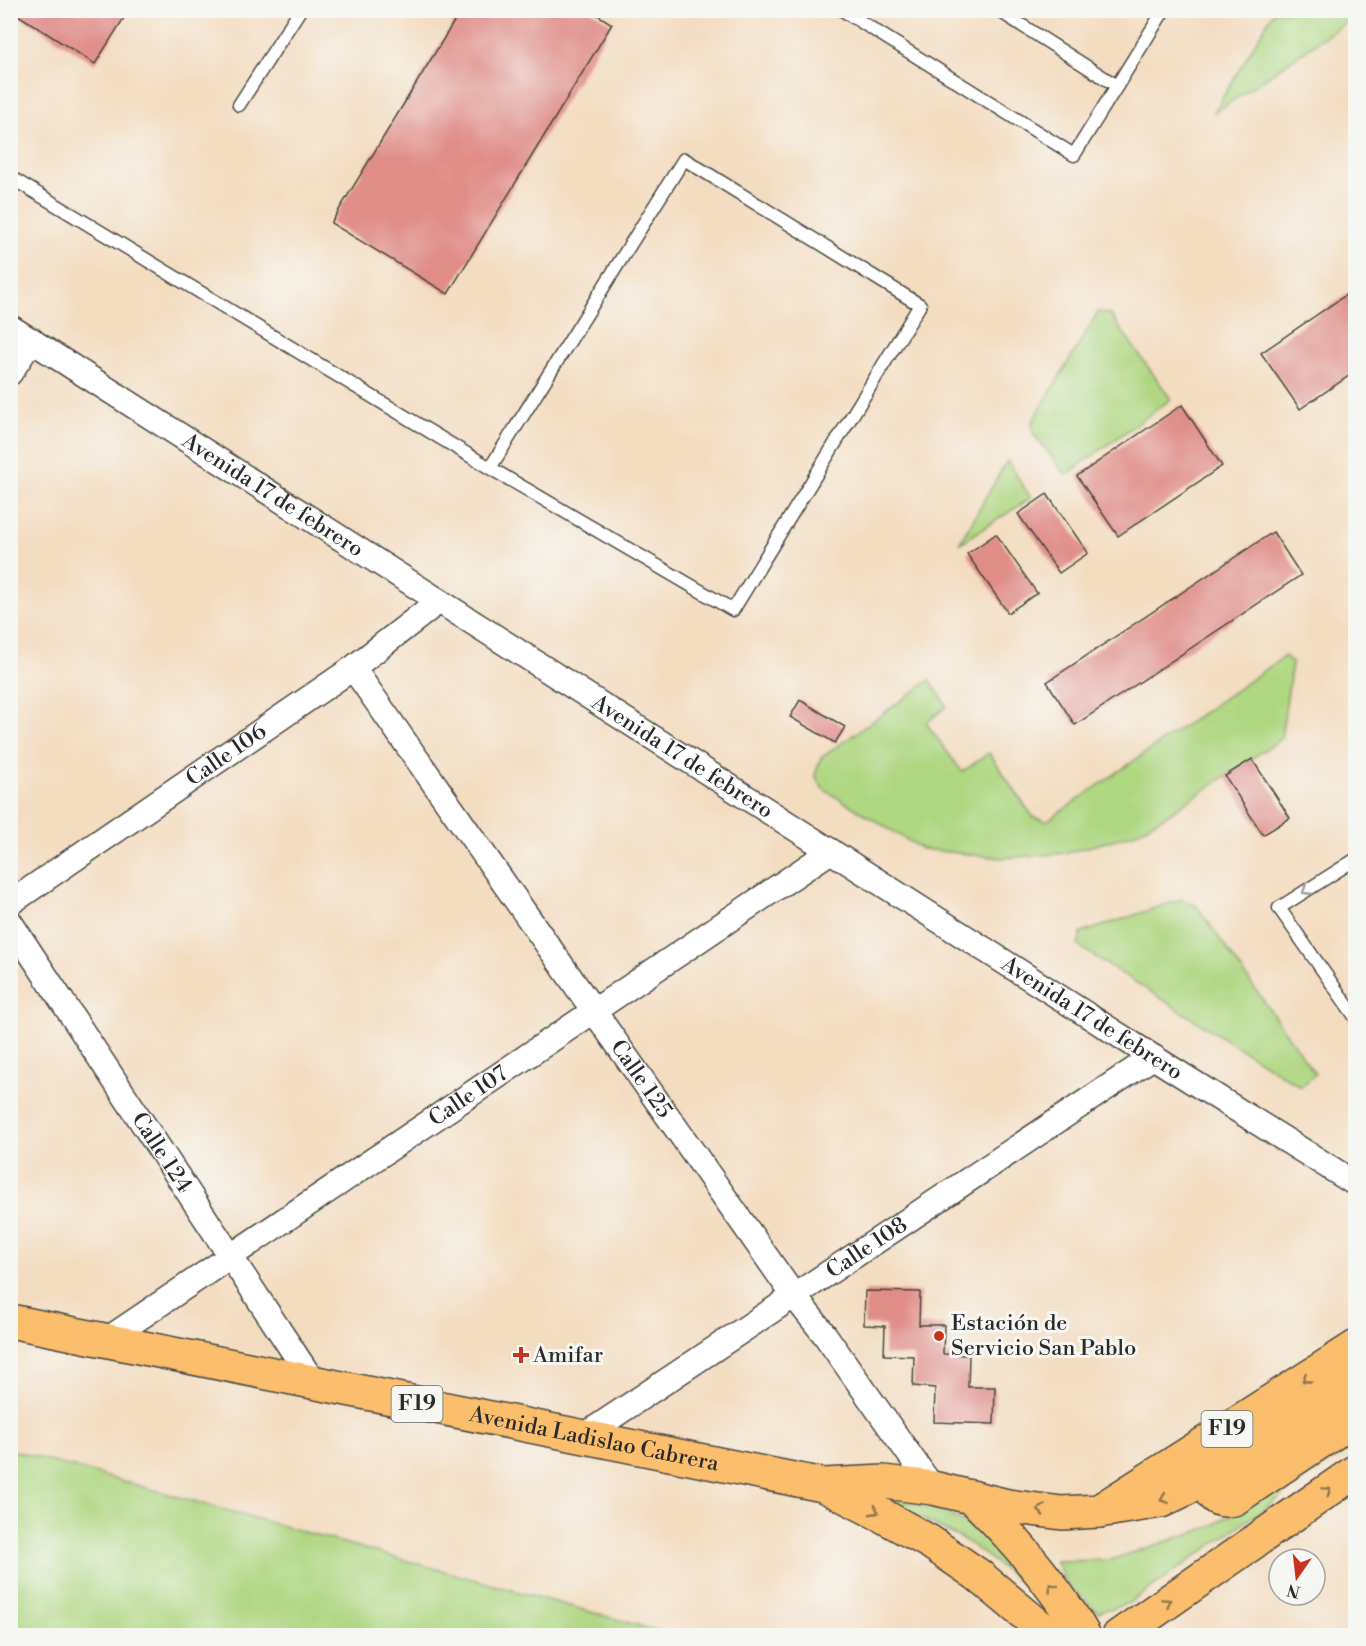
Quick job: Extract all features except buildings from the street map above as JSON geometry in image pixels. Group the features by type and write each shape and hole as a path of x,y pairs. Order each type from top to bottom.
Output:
{"main road":[{"name":"Avenida Ladislao Cabrera","path":"10,1322 823,1485 884,1482 933,1488 1008,1506 1062,1513 1099,1511 1161,1501 1210,1477 1356,1379"},
{"name":"Avenida Ladislao Cabrera","path":"1099,1511 1356,1347"},
{"name":"F19","path":"1210,1477 1209,1488 1214,1497 1224,1501 1234,1499 1356,1418"},
{"path":"1119,1635 1356,1471"},
{"name":"Avenida Ladislao Cabrera","path":"823,1485 930,1542 978,1575 1051,1635"},
{"path":"972,1497 1005,1530 1065,1602 1084,1635"}],"street":[{"name":"Avenida 17 de febrero","path":"10,327 1152,1057 1356,1184"},
{"path":"10,373 32,340"},
{"name":"Calle 106","path":"10,903 353,668 439,601"},
{"name":"Calle 125","path":"353,668 794,1296 825,1335 933,1488"},
{"name":"Calle 107","path":"105,1341 831,851"},
{"name":"Calle 124","path":"10,922 314,1383"},
{"name":"Calle 108","path":"582,1437 1152,1057"}],"lane":[{"path":"239,105 300,10"},
{"path":"842,10 1074,155 1164,10"},
{"path":"998,10 1117,86"},
{"path":"10,177 490,468 733,610 920,305 684,159 490,468"},
{"path":"1356,859 1280,908 1356,1018"}],"green space":[{"path":"1274,11 1355,11 1355,16 1213,114"},
{"path":"1098,312 1110,314 1171,399 1066,475 1034,435 1032,423"},
{"path":"1007,461 1031,498 959,544"},
{"path":"1285,656 1292,663 1281,739 1168,814 1133,834 1067,853 1002,858 922,849 823,789 815,775 821,758 930,680 947,706 926,723 962,772 989,753 1033,817 1047,821"},
{"path":"1182,899 1196,905 1315,1074 1301,1087 1078,946 1081,933"},
{"path":"1355,1436 1355,1445 1129,1603 1098,1612 1067,1584 1055,1561 1110,1560 1210,1527 1256,1501"},
{"path":"11,1450 673,1635 11,1635"},
{"path":"867,1497 919,1504 964,1522 1002,1552 1034,1593 968,1542 905,1510"}],"place":[{"name":"Estación de Servicio San Pablo","path":"939,1336"},
{"name":"Amifar","path":"521,1355"}]}
